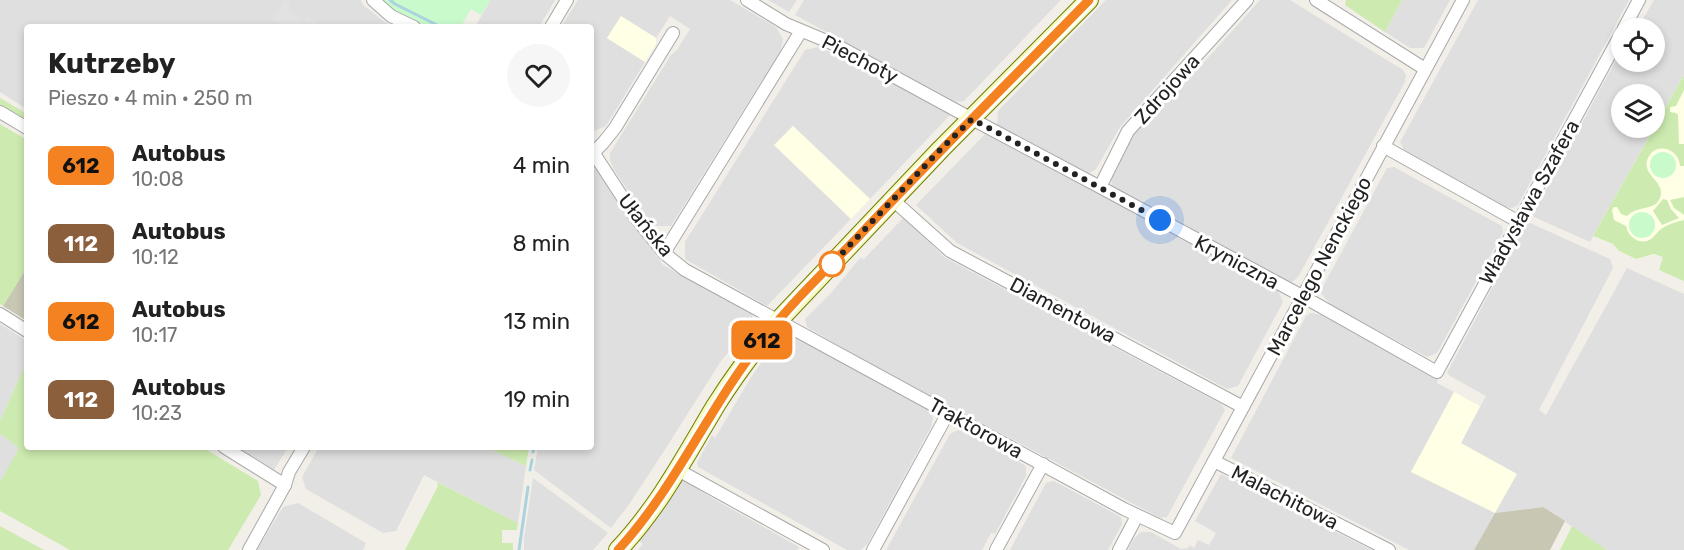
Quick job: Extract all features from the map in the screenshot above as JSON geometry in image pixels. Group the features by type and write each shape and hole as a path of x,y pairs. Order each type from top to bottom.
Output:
{"street":[{"path":"373,0 391,16 408,24"},
{"path":"553,24 567,0"},
{"name":"Piechoty","path":"747,0 786,24 836,45 972,119"},
{"path":"618,550 653,507 728,387 779,320 1089,0"},
{"name":"Zdrojowa","path":"1101,187 1128,131 1247,0"},
{"path":"1316,0 1425,69"},
{"name":"Marcelego Nenckiego","path":"1175,533 1463,0"},
{"name":"Władysława Szafera","path":"1629,18 1639,0"},
{"path":"664,253 801,31"},
{"path":"594,150 603,144 615,128 673,33"},
{"name":"Władysława Szafera","path":"1437,372 1611,52"},
{"path":"0,112 24,126"},
{"name":"Kryniczna","path":"972,119 1302,296 1437,372"},
{"path":"1383,146 1519,222"},
{"name":"Ułańska","path":"594,154 636,218 664,253 685,270 779,320"},
{"name":"Diamentowa","path":"893,200 950,251 1243,407"},
{"path":"0,314 24,329"},
{"name":"Traktorowa","path":"779,320 1137,516 1175,533"},
{"path":"873,550 948,413"},
{"path":"229,450 285,486"},
{"path":"249,550 302,450"},
{"name":"Malachitowa","path":"1214,461 1389,550"},
{"path":"996,550 1043,464"},
{"path":"678,470 823,550"},
{"path":"1119,550 1137,516"}],"shaded area":[{"path":"0,0 361,0 363,5 388,24 24,24 24,107 0,92"},
{"path":"285,0 291,3 287,9 303,21 307,15 320,24 277,24 271,20"},
{"path":"555,0 541,24 477,24 490,1"},
{"path":"578,0 730,0 776,27 783,39 781,50 671,226 655,226 646,217 614,170 610,153 671,55 677,50 690,29 670,16 656,38 622,17 607,38 645,62 606,126 594,131 594,24 563,24"},
{"path":"768,0 797,0 789,12"},
{"path":"804,0 1061,0 964,101 956,102 795,15"},
{"path":"1106,0 1232,0 1120,127 1096,169 1088,174 997,125 998,111"},
{"path":"1260,0 1290,0 1403,70 1406,75 1405,82 1298,277 1292,282 1284,280 1112,187 1111,180 1134,133 1171,95 1179,90"},
{"path":"1402,0 1450,0 1424,48 1410,48 1385,32"},
{"path":"1478,0 1629,0 1619,18 1611,18 1611,33 1518,205 1512,208 1505,207 1404,150 1400,142"},
{"path":"1654,0 1684,0 1684,75 1665,109 1665,84 1611,84 1611,138 1648,138 1590,242 1534,217 1533,214 1611,69 1611,72 1665,72 1665,18 1644,18"},
{"path":"621,16 656,38 656,44 645,62 607,38"},
{"path":"818,47 843,57 951,114 870,199 793,126 775,146 851,219 767,306 685,259 685,242 805,50"},
{"path":"1684,75 1684,247 1636,259 1619,251 1613,244 1593,236 1648,138 1665,138 1665,109"},
{"path":"793,126 870,199 851,219 774,145"},
{"path":"986,133 1278,290 1283,302 1238,386 1227,389 957,243 916,205"},
{"path":"594,166 663,265 752,313 753,322 721,361 630,503 611,528 534,470 537,450 594,450"},
{"path":"1394,167 1502,226 1503,232 1437,353 1427,357 1331,305 1320,292 1387,168"},
{"path":"904,217 944,257 1221,404 1225,410 1167,517 1160,518 847,351 807,327 805,319 831,293 860,258 864,259"},
{"path":"1530,223 1610,259 1613,268 1539,410 1546,415 1627,268 1684,294 1684,550 1607,550 1543,507 1495,513 1474,550 1409,550 1231,458 1306,316 1311,313 1321,315 1438,379 1437,383 1454,392 1411,472 1461,443 1486,396 1447,373 1522,231"},
{"path":"24,272 24,319 3,306"},
{"path":"0,324 24,339 24,368 0,421"},
{"path":"792,333 927,406 933,418 931,427 868,543 861,550 847,550 698,467 697,463 712,435 715,438 771,348 781,337 787,337"},
{"path":"1454,392 1480,406 1461,443 1517,474 1495,513 1411,472"},
{"path":"960,429 1026,467 1026,476 995,534 991,533 982,550 886,550 950,434"},
{"path":"0,434 20,448 0,482"},
{"path":"241,450 286,450 274,470"},
{"path":"317,450 492,450 526,466 518,523 424,475 396,531 383,533 306,489 302,477"},
{"path":"1221,474 1372,550 1128,550 1133,540 1141,532 1151,532 1181,549 1188,548 1190,545 1194,548 1198,540 1209,545 1216,533 1195,521"},
{"path":"533,478 608,533 593,550 524,550"},
{"path":"684,481 799,547 798,550 638,550 643,544 636,539 679,483"},
{"path":"1054,481 1121,517 1122,524 1108,550 1010,550 1046,483"},
{"path":"298,503 366,543 363,550 257,550 283,507"},
{"path":"1543,507 1565,521 1550,550 1474,550 1495,513"}],"green space":[{"path":"381,0 490,1 481,15 471,9 461,24 420,24 394,11"},
{"path":"1346,0 1402,0 1385,32 1345,5"},
{"path":"1684,75 1684,90 1676,106 1670,107 1670,112 1678,115 1679,144 1684,144 1684,166 1680,166 1676,155 1667,149 1656,150 1648,158 1647,164 1648,170 1660,188 1659,200 1653,206 1636,210 1627,216 1621,214 1617,207 1612,210 1614,220 1626,226 1629,234 1639,241 1647,241 1666,226 1684,220 1684,281 1659,270 1663,257 1654,254 1636,259 1619,251 1613,244 1593,236 1648,138 1665,138 1665,109"},
{"path":"0,98 24,112 24,120 0,105"},
{"path":"0,124 24,138 24,272 3,306 0,304"},
{"path":"1663,152 1672,156 1676,165 1672,174 1663,178 1654,174 1650,165 1654,156"},
{"path":"1684,197 1684,215 1674,208 1670,200"},
{"path":"1663,199 1667,200 1679,218 1662,225 1653,211"},
{"path":"1642,212 1651,216 1655,225 1651,234 1642,238 1633,234 1629,225 1633,216"},
{"path":"24,368 24,450 207,450 258,481 261,495 228,550 70,550 0,511 0,482 19,448 0,434 0,421"},
{"path":"492,450 529,450 526,466"},
{"path":"437,482 518,523 517,530 502,530 502,543 513,543 513,550 405,550 438,486"},
{"path":"0,526 44,550 0,550"},
{"path":"1572,526 1607,550 1560,550"}],"waterway":[{"path":"390,0 435,24"},
{"path":"530,470 532,460"},
{"path":"519,550 528,487"}],"bus line":[{"name":"612","path":"618,550 665,489 728,387 767,334 802,294 941,149 1089,0"}],"route":[{"path":"832,264 830,266 972,119 1160,220"}]}
